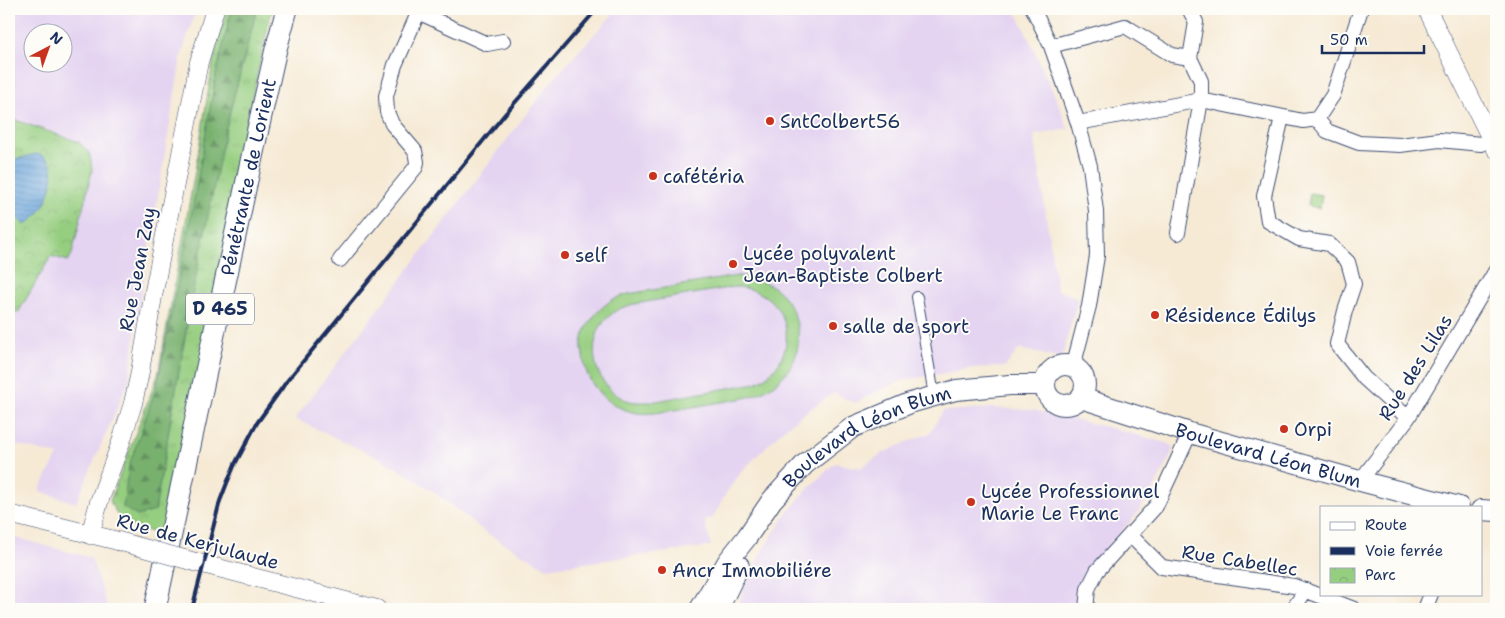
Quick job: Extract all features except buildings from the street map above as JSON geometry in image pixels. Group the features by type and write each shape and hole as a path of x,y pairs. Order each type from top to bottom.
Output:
{"main road":[{"name":"Pénétrante de Lorient","path":"155,609 258,128 287,9"},
{"path":"1062,365 1074,367 1084,380 1085,386 1081,398 1076,403 1062,406 1049,399 1044,385 1047,374 1062,365"},
{"name":"Boulevard Léon Blum","path":"700,609 728,561 772,500 805,464 853,427 910,403 956,390 1010,385 1044,385"},
{"name":"Boulevard Léon Blum","path":"1081,398 1190,432 1360,481 1455,506"},
{"name":"Boulevard Léon Blum","path":"718,609 739,566 747,537"}],"street":[{"name":"Rue Jean Zay","path":"90,535 98,504 121,442 135,394 199,62 215,9"},
{"path":"1033,9 1051,46 1078,123 1090,166 1096,211 1097,256 1089,306 1074,367"},
{"path":"1178,233 1201,100 1201,81 1190,58 1196,22 1189,9"},
{"path":"1078,123 1201,100 1303,121 1317,119 1333,95 1361,9"},
{"path":"1317,119 1327,131 1359,143 1400,145 1439,140 1494,144 1427,9"},
{"path":"340,260 416,167 415,150 392,124 387,112 386,96 395,65 419,10 487,44 503,41"},
{"path":"1051,46 1125,26 1172,55 1190,58"},
{"path":"1282,117 1264,196 1268,221 1299,239 1329,244 1348,262 1354,284 1337,344 1364,378 1408,418"},
{"name":"Rue des Lilas","path":"1360,481 1408,418 1496,270"},
{"path":"917,297 934,395"},
{"path":"1088,608 1088,588 1097,571 1156,506 1190,432"},
{"name":"Rue de Kerjulaude","path":"9,514 377,609"},
{"name":"Rue Cabellec","path":"1130,535 1162,566 1294,586 1320,596"},
{"path":"1293,609 1306,590"},
{"name":"Rue Cabellec","path":"1321,596 1354,609"},
{"path":"1425,609 1430,596"}],"shaded area":[{"path":"9,9 196,9 181,57 129,380 76,503 39,491 58,455 9,443 9,308 18,313 51,256 68,261 72,254 92,171 91,161 73,139 9,118"},
{"name":"Lycée polyvalent Jean-Baptiste Colbert","path":"625,9 1013,9 1020,19 1068,129 1034,135 1057,290 1078,298 1062,358 1019,349 1005,367 972,368 901,381 855,403 834,393 807,411 784,429 743,470 726,493 713,518 704,519 711,546 547,568 488,534 433,491 405,473 379,458 295,419 550,83 615,12"},
{"name":"Lycée Professionnel Marie Le Franc","path":"993,408 1033,410 1119,430 1169,444 1173,448 1153,490 1136,515 1098,557 1083,582 1077,609 738,609 746,580 766,545 788,512 806,491 835,463 860,468 883,453 930,433 943,411"},
{"path":"9,536 91,558 108,609 9,609"}],"green space":[{"path":"227,9 272,9 245,130 215,302 167,537 129,525 119,518 110,501 158,375 214,57"},
{"path":"232,9 257,9 225,131 193,291 155,511 137,516 123,507 129,466 156,388 188,233 216,74"},
{"path":"9,118 79,142 89,153 92,171 72,254 68,261 51,256 18,313 9,308"},
{"path":"1310,193 1322,195 1320,208 1308,206"},
{"path":"737,276 762,281 779,292 792,310 798,333 796,356 787,372 777,382 752,396 656,413 644,414 622,409 605,399 598,392 588,376 582,346 585,331 598,312 614,299 628,294","holes":["734,287 753,290 769,299 779,311 785,326 786,342 782,358 772,372 756,383 651,402 641,402 624,399 613,392 604,382 598,371 595,359 595,346 597,334 604,322 615,311 634,304"]}],"water":[{"path":"36,154 46,158 51,165 51,186 47,200 37,215 25,225 9,210 9,161"}],"railway":[{"path":"192,609 220,501 235,464 257,423 287,381 505,114 597,9"}],"place":[{"name":"SntColbert56","path":"770,121"},
{"name":"cafétéria","path":"653,176"},
{"name":"self","path":"565,255"},
{"name":"Lycée polyvalent Jean-Baptiste Colbert","path":"733,264"},
{"name":"Résidence Édilys","path":"1155,315"},
{"name":"salle de sport","path":"833,326"},
{"name":"Orpi","path":"1284,429"},
{"name":"Lycée Professionnel Marie Le Franc","path":"971,502"},
{"name":"Ancr Immobiliére","path":"662,570"}]}
